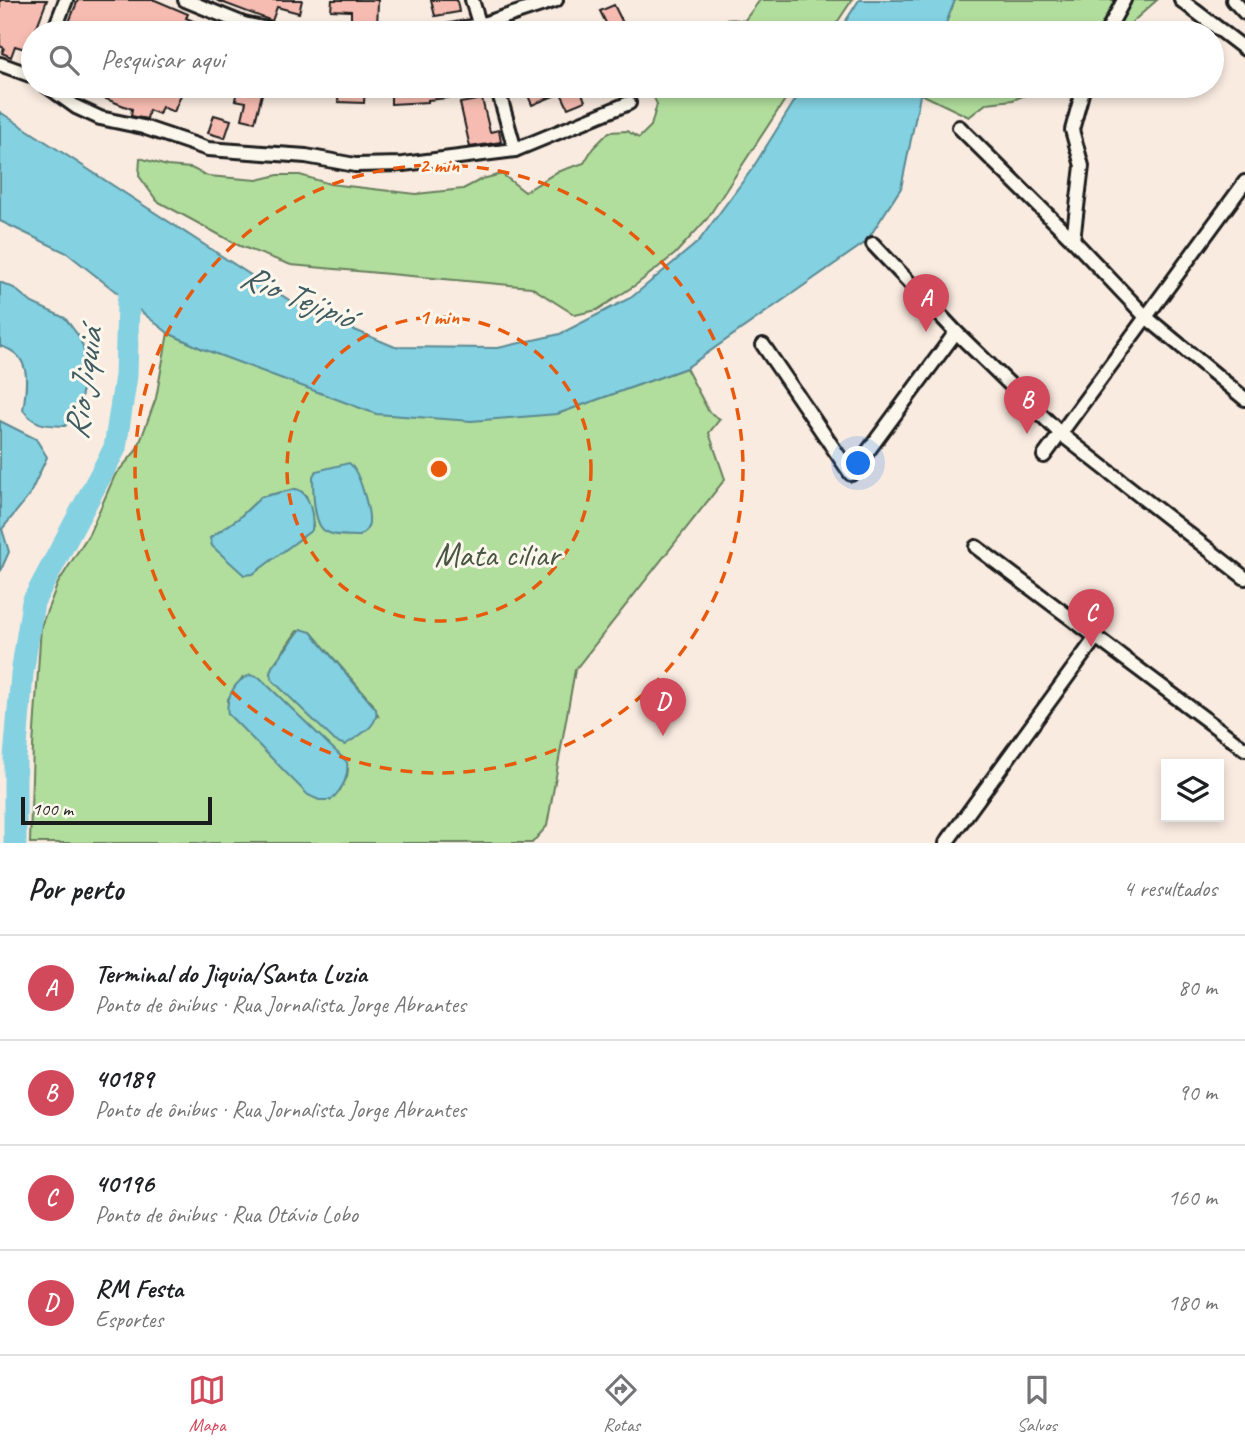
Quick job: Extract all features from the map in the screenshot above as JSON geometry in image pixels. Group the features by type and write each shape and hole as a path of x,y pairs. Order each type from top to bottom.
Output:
{"street":[{"path":"58,21 66,0"},
{"path":"185,0 237,21"},
{"path":"472,0 479,21"},
{"path":"502,21 556,0"},
{"path":"1113,21 1124,0"},
{"path":"1181,0 1208,21"},
{"path":"1233,0 1245,13"},
{"path":"1224,33 1245,49"},
{"path":"0,64 21,72"},
{"path":"64,98 100,118 143,127 208,149 306,156 355,164 403,164 515,150 629,103"},
{"path":"500,98 515,150"},
{"path":"1073,240 1082,166 1072,130 1081,98"},
{"path":"959,127 1146,317 1245,399"},
{"path":"1044,456 1245,182"},
{"path":"873,244 956,332 1061,434 1245,578"},
{"path":"763,345 851,474 956,332"},
{"path":"976,547 1245,749"},
{"path":"946,843 1097,636"}],"green space":[{"path":"760,0 852,0 838,21 744,21"},
{"path":"955,0 1157,0 1133,21 947,21"},
{"path":"654,98 786,98 707,219 675,254 637,284 597,310 575,315 531,287 291,265 240,246 157,201 139,176 140,158 167,166 191,168 208,176 257,180 278,175 300,175 330,184 416,194 463,189 482,179 502,174 525,192 557,172 584,163 593,148 609,132 627,131 639,138 651,126 657,104"},
{"path":"929,98 1018,98 987,103 969,117"},
{"name":"Mata ciliar","path":"168,333 203,349 557,414 686,368 709,412 720,419 709,433 725,479 575,670 547,826 532,843 30,843 41,626 58,583 89,534 115,475 135,452 156,398","holes":["295,489 306,495 313,526 210,538 239,518 261,497","297,631 311,632 373,704 378,716 270,674","243,677 348,769 340,790 228,714 228,699"]}],"water":[{"path":"859,0 955,0 947,21 846,21"},
{"path":"796,98 920,98 901,188 866,242 686,368 557,414 471,421 376,414 203,349 168,333 67,253 0,221 0,112 300,307 395,347 498,348 560,334 632,297 698,242 752,169"},
{"path":"0,282 14,288 32,303 65,318 80,338 86,357 80,410 65,426 37,422 23,410 26,381 23,363 11,350 0,346"},
{"path":"0,421 36,439 47,457 29,496 2,529 9,552 0,572"},
{"path":"349,463 360,482 368,509 369,524 360,536 337,535 325,531 318,521 314,506 313,476 316,471"},
{"path":"296,489 308,500 312,512 312,530 253,574 244,575 212,546 210,538 239,518 261,497"},
{"path":"301,629 311,632 376,709 375,721 371,726 345,745 335,741 273,681 270,673 272,667"},
{"path":"250,675 260,678 347,762 344,783 331,800 319,800 308,795 228,714 232,691 240,681"}],"building":[{"path":"0,0 47,0 39,21 21,21 21,48 15,46 11,57 2,53 4,48 0,46"},
{"path":"78,0 155,0 188,14 186,18 193,21 69,21"},
{"path":"216,0 302,0 299,13 277,7 272,21"},
{"path":"332,0 378,0 377,21 351,21 351,11 331,10"},
{"path":"431,0 457,0 459,12 435,16"},
{"path":"614,5 622,21 605,21 600,11"},
{"path":"180,98 174,112 162,107 159,114 149,110 147,119 131,116 132,109 106,99"},
{"path":"261,98 255,122 242,119 246,102 235,100"},
{"path":"338,98 364,98 364,103 338,102"},
{"path":"391,98 446,98 428,102 391,104"},
{"path":"529,98 549,98 532,105"},
{"path":"563,98 584,98 585,101 568,108"},
{"path":"482,99 490,132 499,130 501,142 470,147 460,103"},
{"path":"214,115 231,120 225,138 208,133"}],"waterway":[{"name":"Rio Jiquiá","path":"15,843 15,758 22,674 33,602 115,448 126,376 128,303 133,274"}],"place":[{"name":"Terminal do Jiquia/Santa Luzia","path":"926,332"},
{"name":"40189","path":"1027,434"},
{"name":"40196","path":"1091,647"},
{"name":"RM Festa","path":"663,736"}],"water label":[{"name":"Rio Tejipió","path":"297,296"}]}
